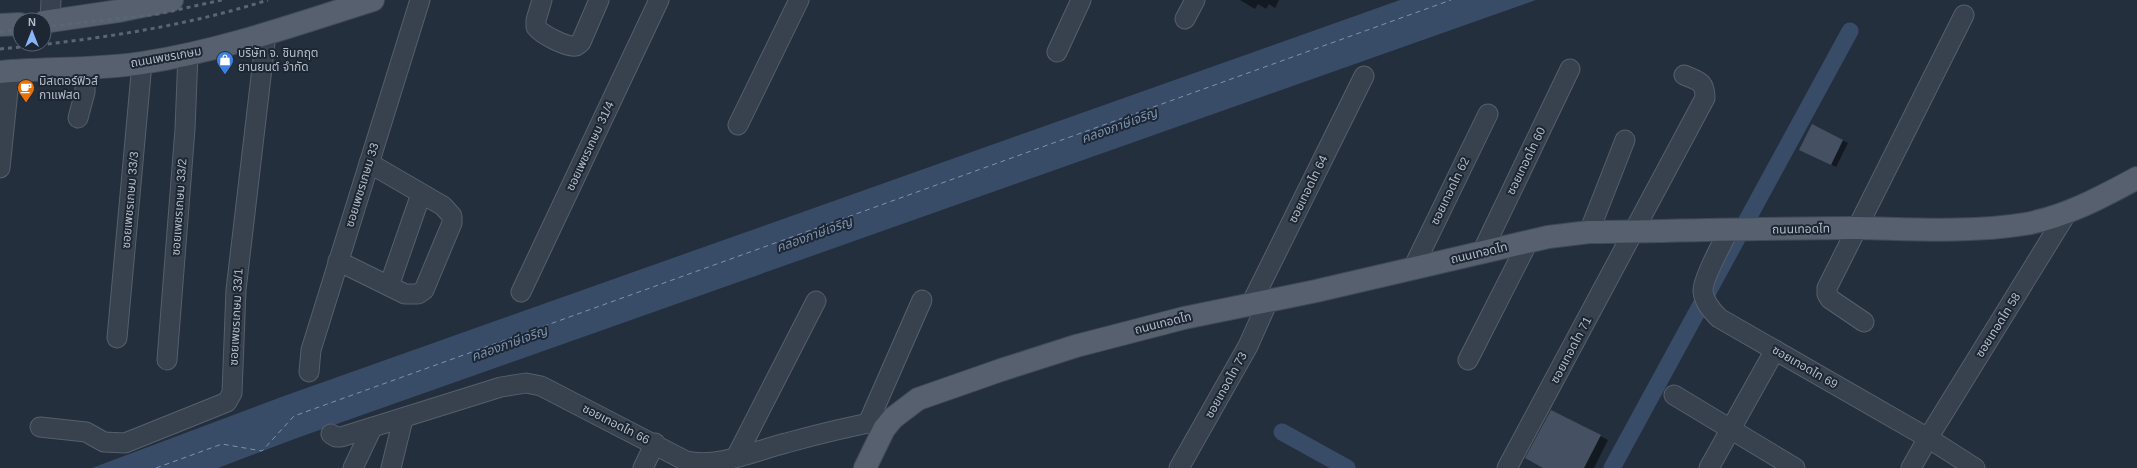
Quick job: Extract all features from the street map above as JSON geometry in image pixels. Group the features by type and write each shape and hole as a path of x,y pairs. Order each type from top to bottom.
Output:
{"main road":[{"path":"52,21 119,11 172,0"},
{"name":"ถนนเพชรเกษม","path":"5,72 85,68 142,63 188,54 266,34 373,0"},
{"path":"0,25 12,24"},
{"name":"ถนนเทอดไท","path":"865,468 884,429 893,418 918,399 1001,370 1121,334 1261,301 1316,291 1528,242 1589,232 1856,228 1942,230 1988,228 2026,224 2068,211 2105,196 2137,178"}],"street":[{"path":"49,12 51,0"},
{"name":"ซอยเพชรเกษม 33","path":"309,372 311,350 420,0"},
{"path":"542,0 536,20 536,27 541,33 569,46 576,46 581,42 599,0"},
{"name":"ซอยเพชรเกษม 31/4","path":"521,292 659,0"},
{"path":"738,125 799,0"},
{"path":"1057,52 1081,0"},
{"path":"1185,19 1195,0"},
{"path":"1864,322 1830,299 1827,294 1827,288 1964,15"},
{"name":"ซอยเพชรเกษม 33/1","path":"40,427 86,432 104,442 125,443 228,402 232,393 236,290 266,34"},
{"name":"ซอยเพชรเกษม 33/2","path":"167,360 185,129 188,54"},
{"name":"ซอยเพชรเกษม 33/3","path":"117,338 142,63"},
{"path":"78,118 85,92 85,68"},
{"name":"ซอยเทอดไท 60","path":"1482,252 1570,69"},
{"path":"0,168 5,72"},
{"name":"ซอยเทอดไท 71","path":"1508,468 1705,98 1705,88 1700,82 1684,75"},
{"name":"ซอยเทอดไท 64","path":"1261,301 1364,76"},
{"name":"ซอยเทอดไท 62","path":"1413,268 1488,114"},
{"path":"1589,232 1625,140"},
{"path":"338,261 410,295 424,290 452,223 452,216 449,210 368,163"},
{"path":"389,286 421,194"},
{"name":"ซอยเทอดไท 58","path":"1911,468 2068,211"},
{"name":"ซอยเทอดไท 69","path":"1730,230 1702,290 1705,301 1719,318 1928,438 1975,468"},
{"path":"1468,360 1528,242"},
{"path":"868,422 922,300"},
{"path":"736,457 816,301"},
{"name":"ซอยเทอดไท 73","path":"1179,468 1248,346 1261,301"},
{"path":"1709,468 1775,350"},
{"name":"ซอยเทอดไท 66","path":"336,435 372,428 501,387 526,383 541,386 655,443 686,461 699,465 723,462 736,457 868,422 893,418"},
{"path":"1674,395 1795,468"},
{"path":"391,468 403,419"},
{"path":"353,468 372,428"},
{"path":"643,468 655,443"}],"water":[{"name":"คลองภาษีเจริญ","path":"1400,0 1536,0 297,438 218,468 92,468 284,396"}],"building":[{"path":"1812,124 1843,140 1831,165 1799,150"},
{"path":"1551,410 1601,435 1584,468 1543,468 1525,458"}],"waterway":[{"path":"1612,468 1850,31"},
{"path":"1282,432 1347,468"}],"ferry route":[{"path":"156,468 222,444 262,451 294,416 1451,0"}],"railway":[{"path":"52,26 158,14 222,0"},
{"path":"0,49 135,32 202,18 268,0"},
{"path":"0,32 12,30"}],"place":[{"name":"บริษัท จ. ชินกฤต ยานยนต์ จำกัด","path":"225,75"},
{"name":"มิสเตอร์ฟิวส์ กาแฟสด","path":"26,103"}]}
